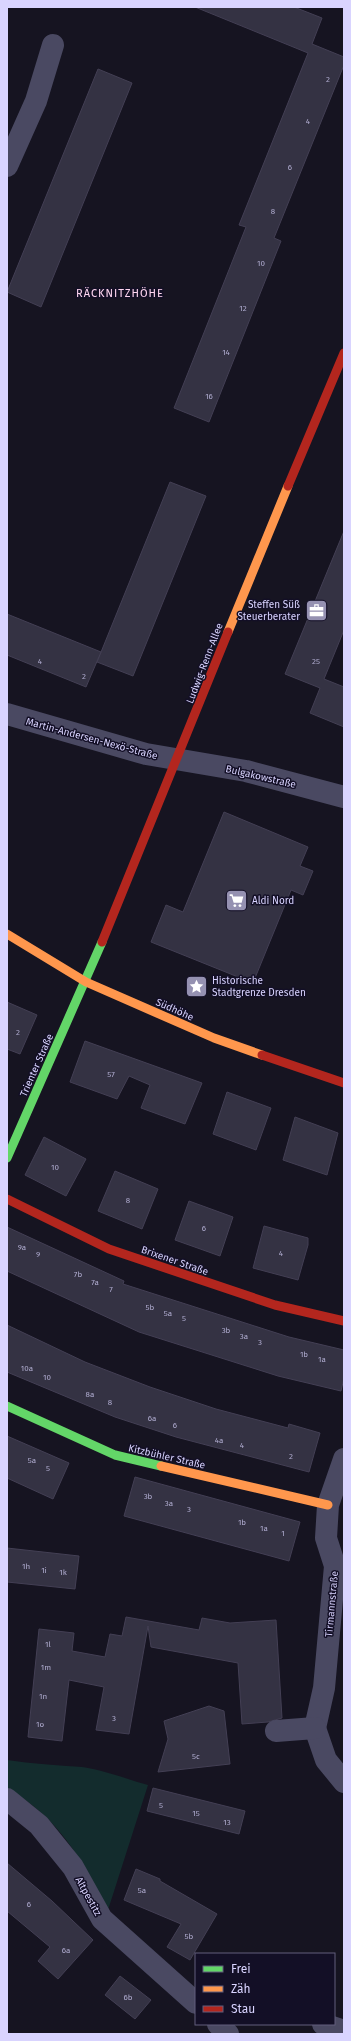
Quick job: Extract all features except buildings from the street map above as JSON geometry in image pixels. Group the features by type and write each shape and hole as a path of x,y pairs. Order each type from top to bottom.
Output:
{"street":[{"path":"7,166 36,101 53,45"},
{"name":"Ludwig-Renn-Allee","path":"86,982 270,528 344,353"},
{"name":"Martin-Andersen-Nexö-Straße","path":"7,714 146,754 177,760"},
{"name":"Bulgakowstraße","path":"177,760 246,771 344,797"},
{"name":"Südhöhe","path":"7,934 86,982 214,1038 344,1083"},
{"name":"Trienter Straße","path":"7,1158 86,982"},
{"name":"Brixener Straße","path":"7,1199 109,1249 275,1305 344,1321"},
{"name":"Kitzbühler Straße","path":"7,1406 115,1455 328,1505"},
{"name":"Tirmannstraße","path":"315,1728 324,1688 339,1567 326,1538 328,1505 344,1459"},
{"path":"276,1731 315,1728 326,1760 344,1782"},
{"name":"Altpestitz","path":"7,1799 39,1825 73,1867 102,1919 195,2002"},
{"path":"219,2025 228,2034"},
{"path":"326,2025 344,2031"}],"green space":[{"path":"7,1760 90,1768 148,1785 108,1910 78,1856 55,1826 25,1800 7,1788"}],"traffic: fast":[{"path":"7,1158 102,942"},
{"path":"7,1406 115,1455 161,1466"}],"traffic: slow":[{"path":"228,632 288,486"},
{"path":"7,934 86,982 214,1038 262,1055"},
{"path":"161,1466 328,1505"}],"traffic: jam":[{"path":"288,486 344,353"},
{"path":"102,942 228,632"},
{"path":"262,1055 344,1083"},
{"path":"7,1199 109,1249 275,1305 344,1321"}],"place":[{"name":"Steffen Süß Steuerberater","path":"316,610"},
{"name":"Aldi Nord","path":"237,900"},
{"name":"Historische Stadtgrenze Dresden","path":"196,986"}],"district":[{"name":"RÄCKNITZHÖHE","path":"120,293"}]}
